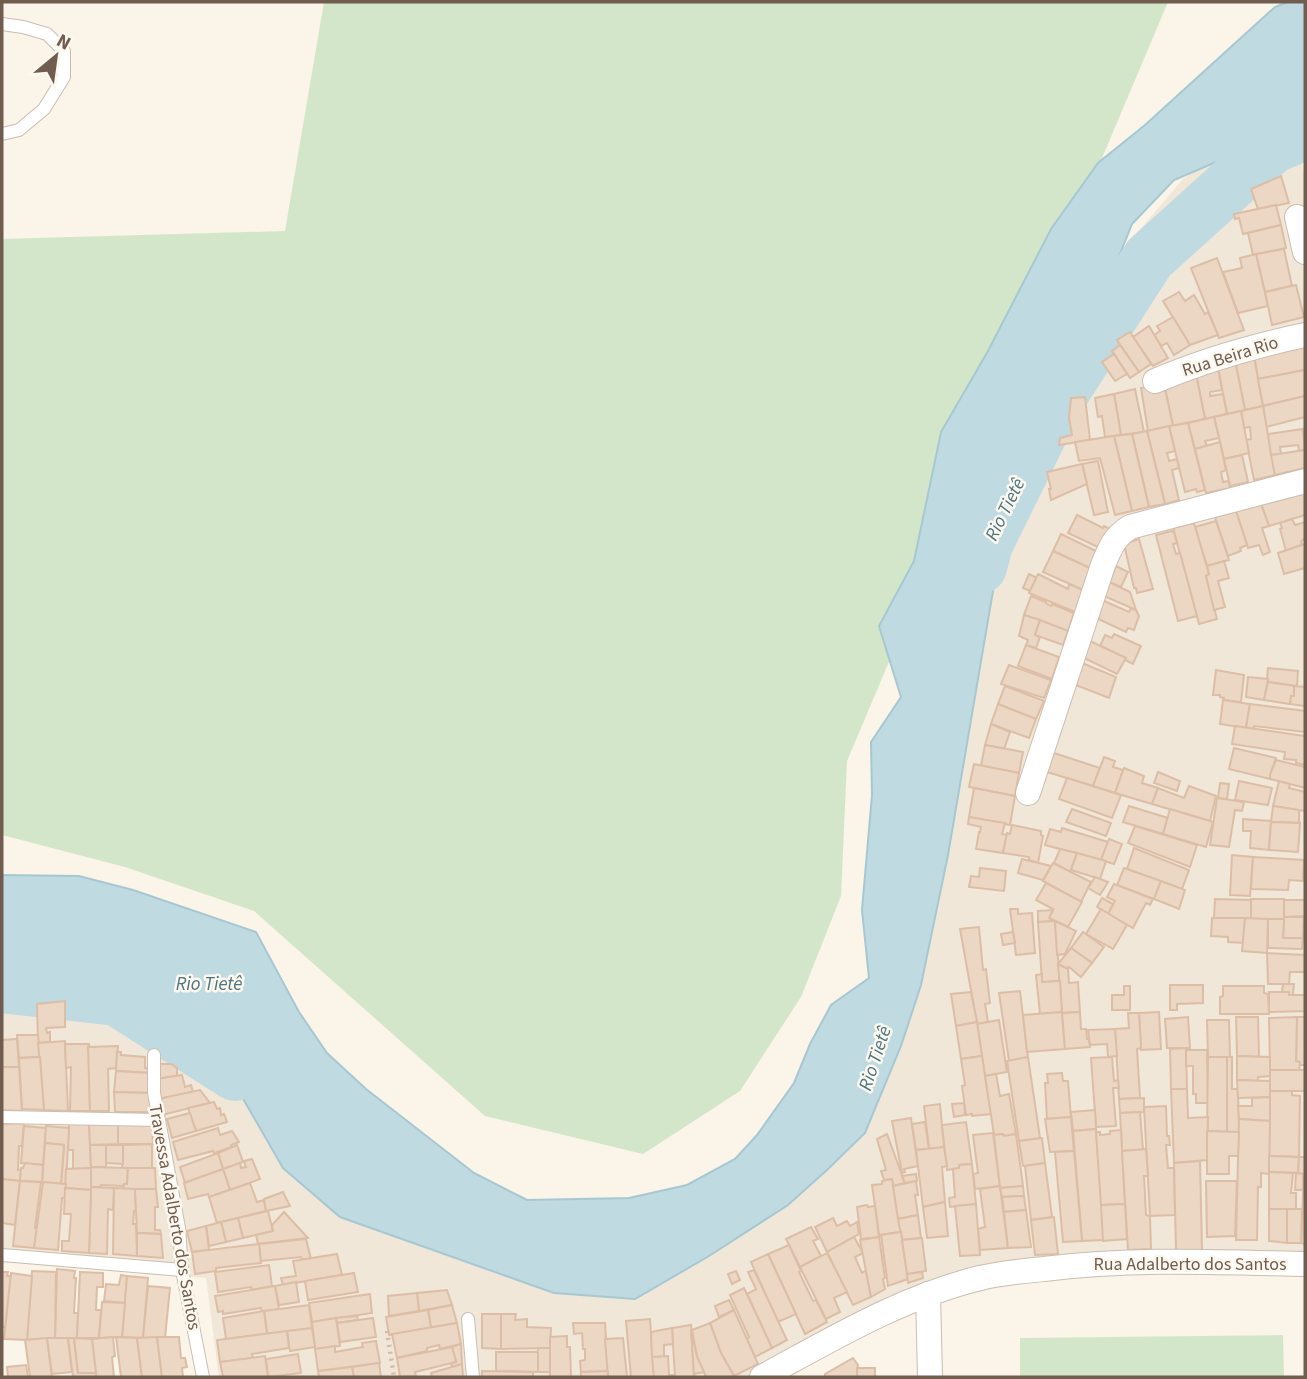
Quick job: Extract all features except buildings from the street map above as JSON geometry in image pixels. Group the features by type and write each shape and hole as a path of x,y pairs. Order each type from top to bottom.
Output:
{"street":[{"path":"1297,217 1305,252"},
{"name":"Rua Beira Rio","path":"1155,381 1220,356 1305,335"},
{"path":"1028,793 1103,565 1119,534 1130,527 1305,481"},
{"name":"Rua Adalberto dos Santos","path":"768,1376 884,1313 928,1294 982,1278 1083,1264 1157,1261 1305,1264"},
{"path":"928,1294 930,1377"}],"lane":[{"path":"2,24 47,34 64,51 64,77 44,109 19,130 2,134"},
{"name":"Travessa Adalberto dos Santos","path":"154,1055 153,1093 179,1228 182,1270 203,1377"},
{"path":"2,1117 158,1121"},
{"path":"2,1255 182,1270"},
{"path":"468,1319 473,1377"}],"path":[{"path":"387,1331 394,1377"}],"shaded area":[{"path":"1291,108 1305,179 1305,1259 983,1269 751,1377 219,1377 206,1278 2,1260 2,944 55,933 343,1174 650,1258 864,1065 1009,441 1131,240 1183,179"}],"green space":[{"path":"324,2 1168,2 847,761 841,896 801,997 740,1091 643,1154 485,1116 254,911 125,867 2,835 2,239 285,231"},
{"path":"1283,1335 1284,1377 1020,1377 1020,1338"}],"water":[{"name":"Rio Tietê","path":"1287,2 1305,2 1305,118 1251,147 1174,180 1132,224 1088,334 1009,497 948,855 921,985 901,1046 865,1133 788,1205 635,1299 554,1293 340,1217 283,1168 238,1090 172,1033 124,1002 43,971 2,972 2,875 79,876 133,890 256,932 299,1012 327,1053 366,1089 474,1173 527,1200 629,1198 687,1185 735,1159 757,1135 794,1083 810,1044 831,1005 869,978 862,910 872,795 871,742 901,697 879,626 914,561 941,432 988,351 1051,229 1098,163 1145,125 1275,7"}],"waterway":[{"name":"Rio Tietê","path":"980,567 986,544 1055,404 1149,258 1272,147 1305,133"},
{"name":"Rio Tietê","path":"2,986 117,999 235,1074"}]}
